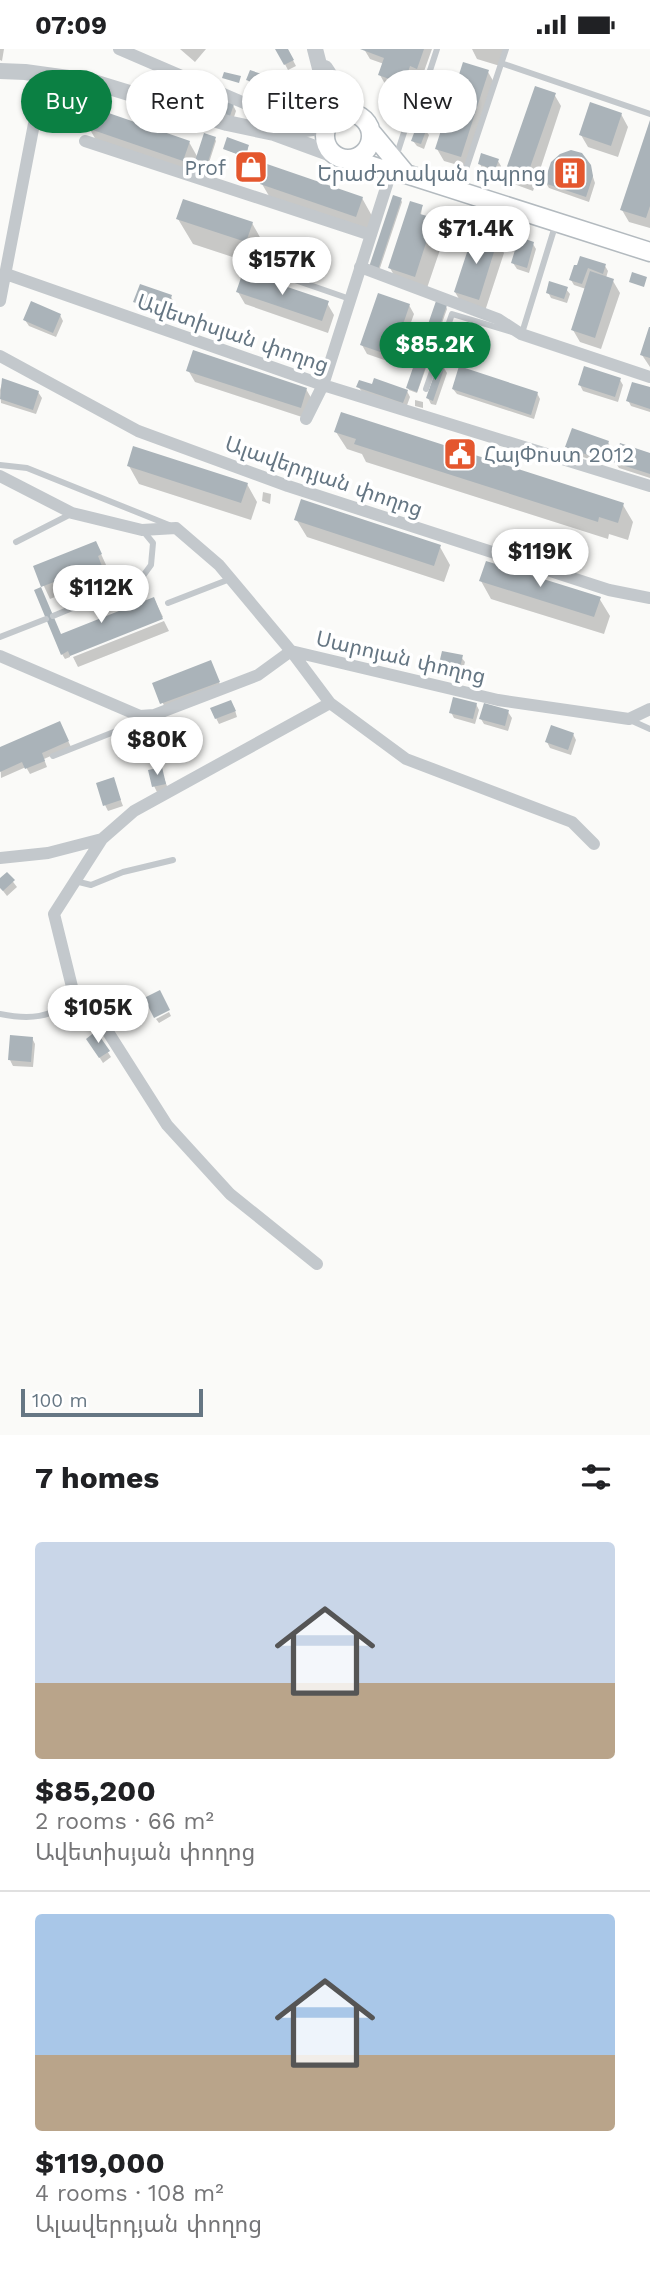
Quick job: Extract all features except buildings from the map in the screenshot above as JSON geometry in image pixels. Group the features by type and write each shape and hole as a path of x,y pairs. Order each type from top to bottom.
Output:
{"main road":[{"path":"364,120 397,169"},
{"path":"327,133 325,141 342,157 397,169 650,252"},
{"path":"342,157 360,156 367,151 372,133"}],"street":[{"path":"119,49 242,102"},
{"path":"316,53 327,70"},
{"path":"0,71 21,73"},
{"path":"112,88 242,126"},
{"path":"0,301 4,267 32,133"},
{"path":"273,133 342,157"},
{"path":"85,141 371,235"},
{"path":"306,419 323,384 371,235 397,169"},
{"name":"Ավետիսյան փողոց","path":"4,267 323,384 650,486"},
{"path":"360,267 498,319 521,334 650,377"},
{"name":"Ալավերդյան փողոց","path":"0,356 151,436 288,486 570,578 609,590 650,598"},
{"path":"0,476 72,513 142,530 176,528 219,565 291,651 330,703 406,759 572,822 594,844"},
{"name":"Սարոյան փողոց","path":"140,716 154,715 258,675 291,651 498,700 629,719"},
{"path":"0,656 140,716"},
{"path":"317,1264 230,1194 167,1125 108,1032 75,999 54,914 102,839 134,811 330,703"},
{"path":"629,719 650,709"},
{"path":"0,858 48,853 102,839"}],"lane":[{"path":"397,169 411,111 419,104 438,49"},
{"path":"459,191 506,49"},
{"path":"501,63 650,114"},
{"path":"426,389 452,314 521,334 557,222"},
{"path":"249,264 350,299"},
{"path":"0,465 27,468 176,528"},
{"path":"16,542 72,513"},
{"path":"0,637 140,580 151,565 153,543 142,530"},
{"path":"168,603 230,579"},
{"path":"53,755 124,728 140,716"},
{"path":"629,719 650,729"},
{"path":"75,881 91,885 123,872 173,860"},
{"path":"0,1014 26,1019 61,1009 75,999"}],"place":[{"name":"Prof","path":"251,167"},
{"name":"Երաժշտական դպրոց","path":"570,173"},
{"name":"ՀայՓոստ 2012","path":"460,454"}]}
